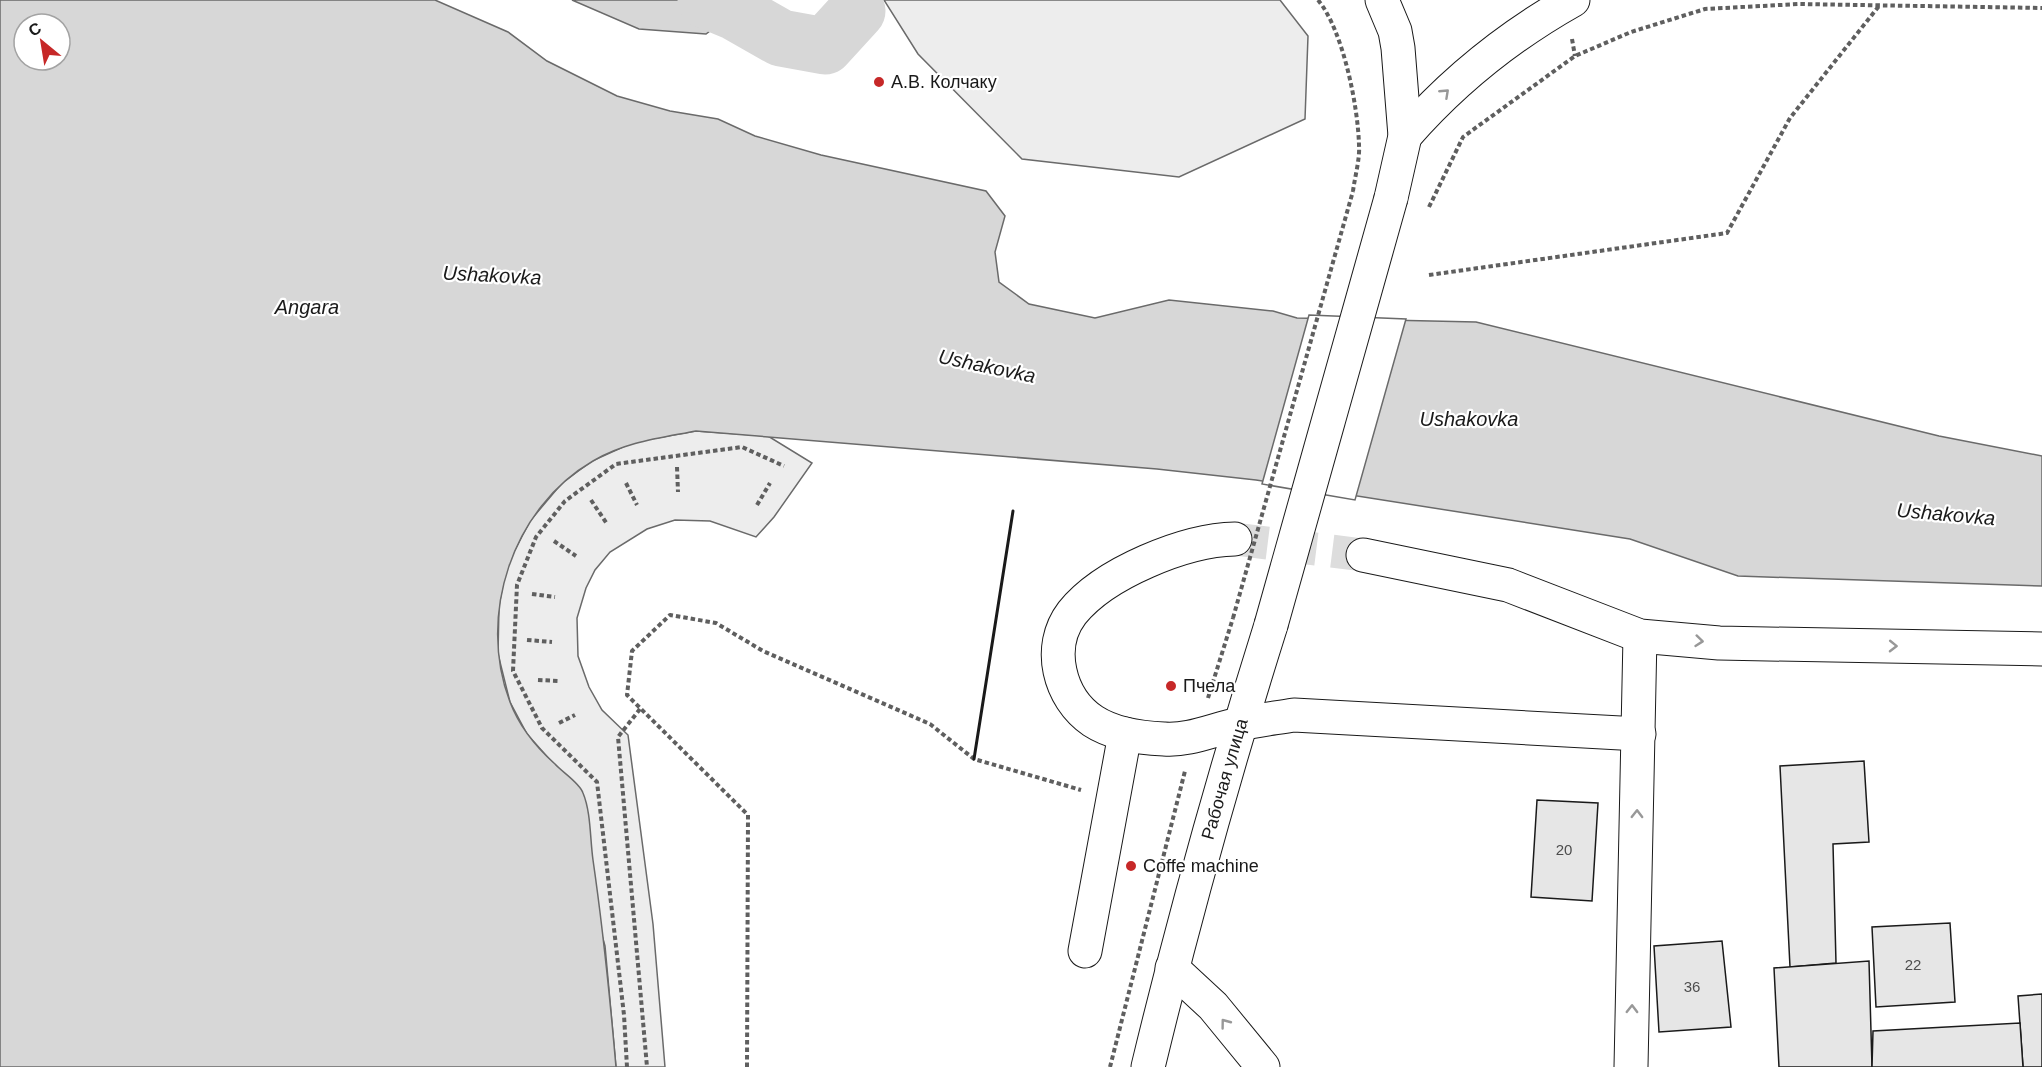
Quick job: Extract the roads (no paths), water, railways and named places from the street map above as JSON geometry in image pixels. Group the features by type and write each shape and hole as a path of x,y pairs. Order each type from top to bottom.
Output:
{"main road":[{"path":"1382,0 1395,31 1398,48 1405,136"},
{"path":"1405,136 1428,109 1476,66 1522,30 1572,0"},
{"name":"Рабочая улица","path":"1148,1067 1172,968 1239,724 1271,625 1391,198 1405,136"},
{"path":"1235,538 1200,544 1158,557 1103,586 1072,614 1061,633 1058,654 1060,676 1081,712 1094,722 1125,734 1166,739 1197,736 1239,724 1294,716 1639,734"},
{"path":"1363,555 1508,585 1640,636 1719,643 2042,649"},
{"path":"1631,1067 1640,636"},
{"path":"1085,951 1125,734"},
{"path":"1172,968 1213,1006 1263,1067"}],"water":[{"name":"Angara","path":"0,0 435,0 508,32 547,61 617,96 670,111 718,119 755,136 821,155 986,191 1005,216 995,252 999,282 1029,304 1095,318 1169,300 1273,311 1297,318 1476,322 1939,436 2042,456 2042,586 1738,576 1630,539 1256,480 1157,469 696,431 618,449 593,461 565,481 541,506 522,535 509,567 500,600 498,635 501,669 510,702 518,719 541,751 578,785 586,800 616,1067 0,1067"},
{"path":"572,0 738,0 735,12 706,34 639,29"}],"waterway":[{"path":"706,0 735,12 781,38 825,46 857,11"}],"tunnel":[{"path":"1235,539 1363,555"}],"place":[{"name":"А.В. Колчаку","path":"879,82"},
{"name":"Пчела","path":"1171,686"},
{"name":"Coffe machine","path":"1131,866"}],"water label":[{"name":"Ushakovka","path":"492,275"},
{"name":"Ushakovka","path":"987,366"},
{"name":"Ushakovka","path":"1469,419"},
{"name":"Ushakovka","path":"1946,514"}]}
